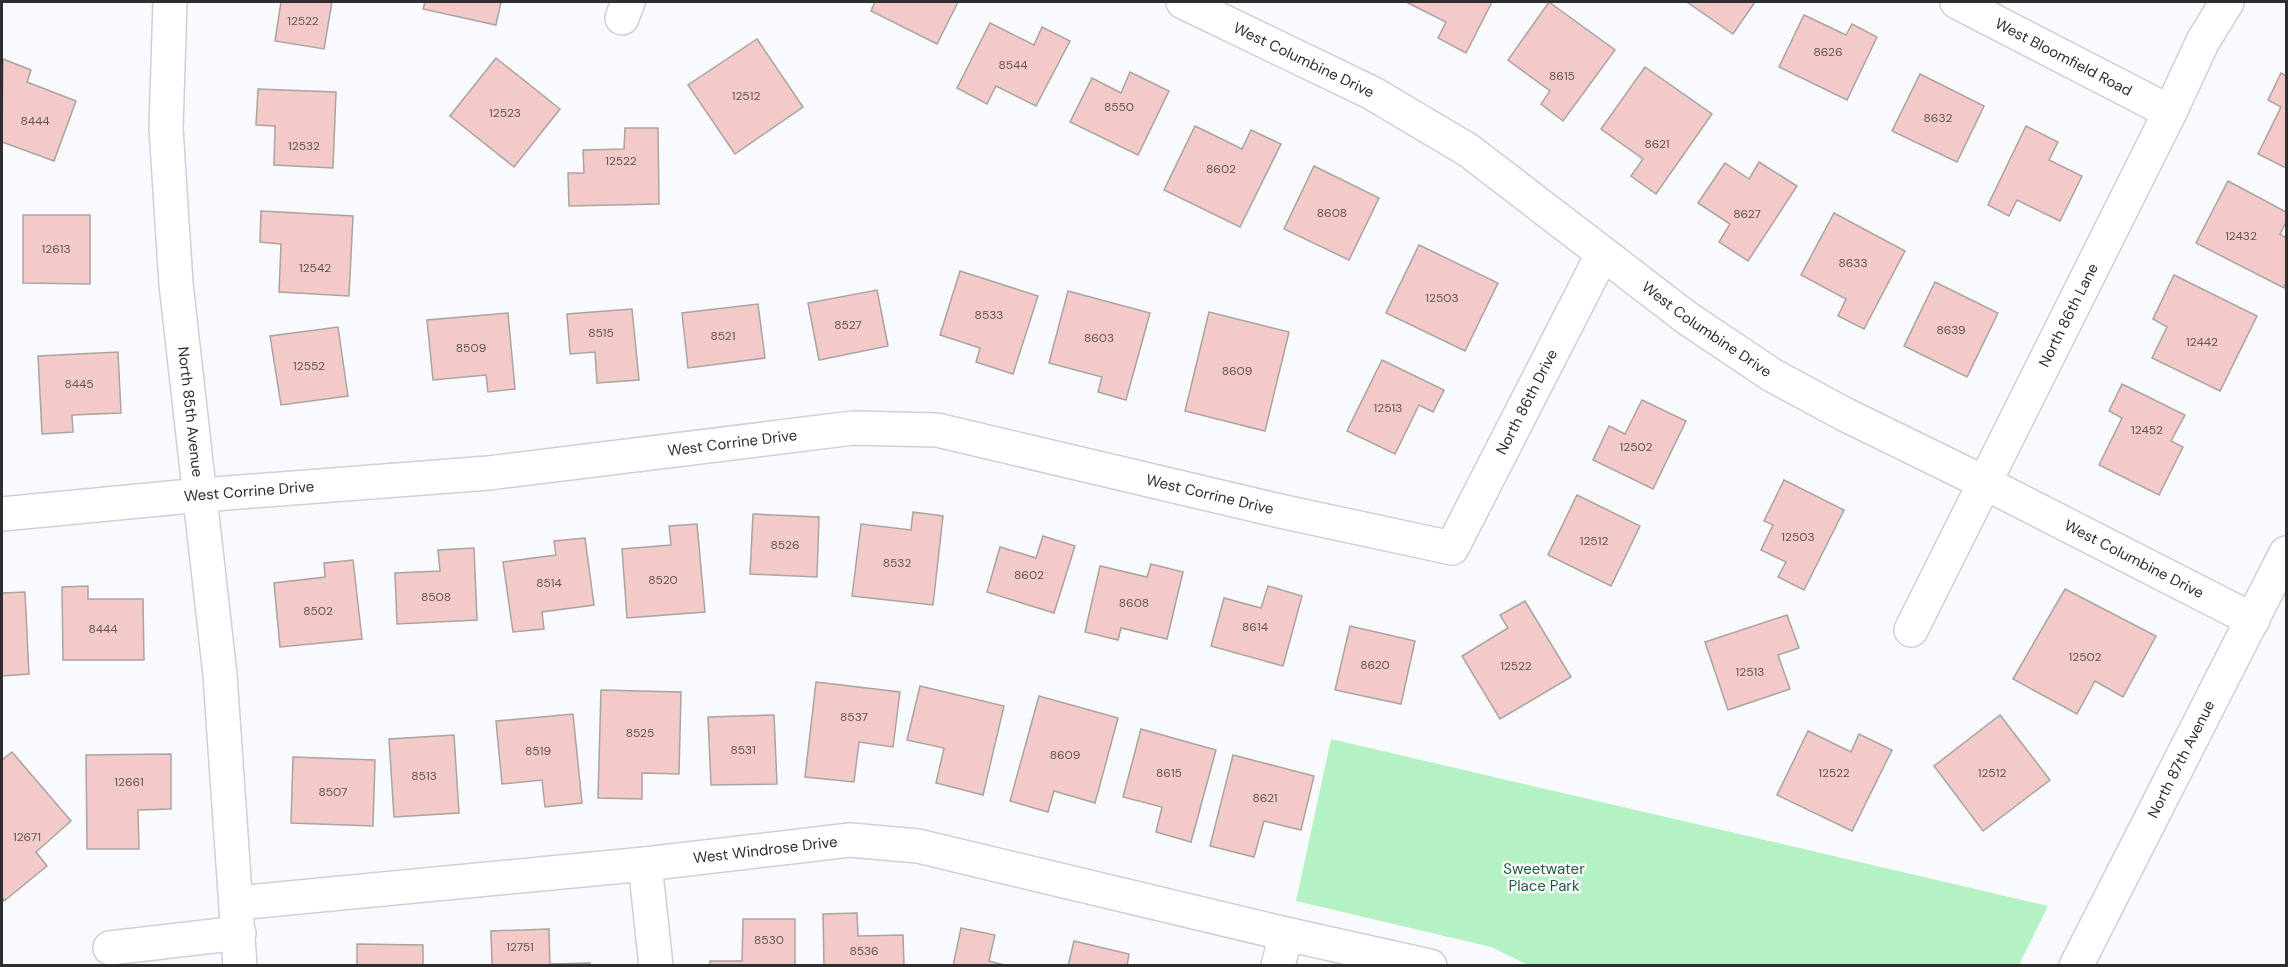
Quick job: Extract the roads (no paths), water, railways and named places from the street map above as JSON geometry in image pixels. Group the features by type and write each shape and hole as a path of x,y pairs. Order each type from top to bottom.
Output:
{"street":[{"name":"North 85th Avenue","path":"170,2 166,128 176,284 220,675 240,966"},
{"name":"West Columbine Drive","path":"1183,2 1372,93 1468,150 1687,318 1773,375 1844,414 2253,620"},
{"name":"West Bloomfield Road","path":"1957,2 2170,112"},
{"name":"North 86th Lane","path":"1911,630 2204,41 2227,2"},
{"name":"North 86th Drive","path":"1452,548 1602,255"},
{"name":"West Corrine Drive","path":"2,514 201,495 489,473 853,428 937,430 1280,511 1452,548"},
{"name":"North 87th Avenue","path":"2076,966 2286,553"},
{"name":"West Windrose Drive","path":"110,948 238,918 645,864 850,840 918,846 1430,966"},
{"path":"645,864 656,966"},
{"path":"1278,966 1286,934"}],"park label":[{"name":"Sweetwater Place Park","path":"1544,878"}]}
